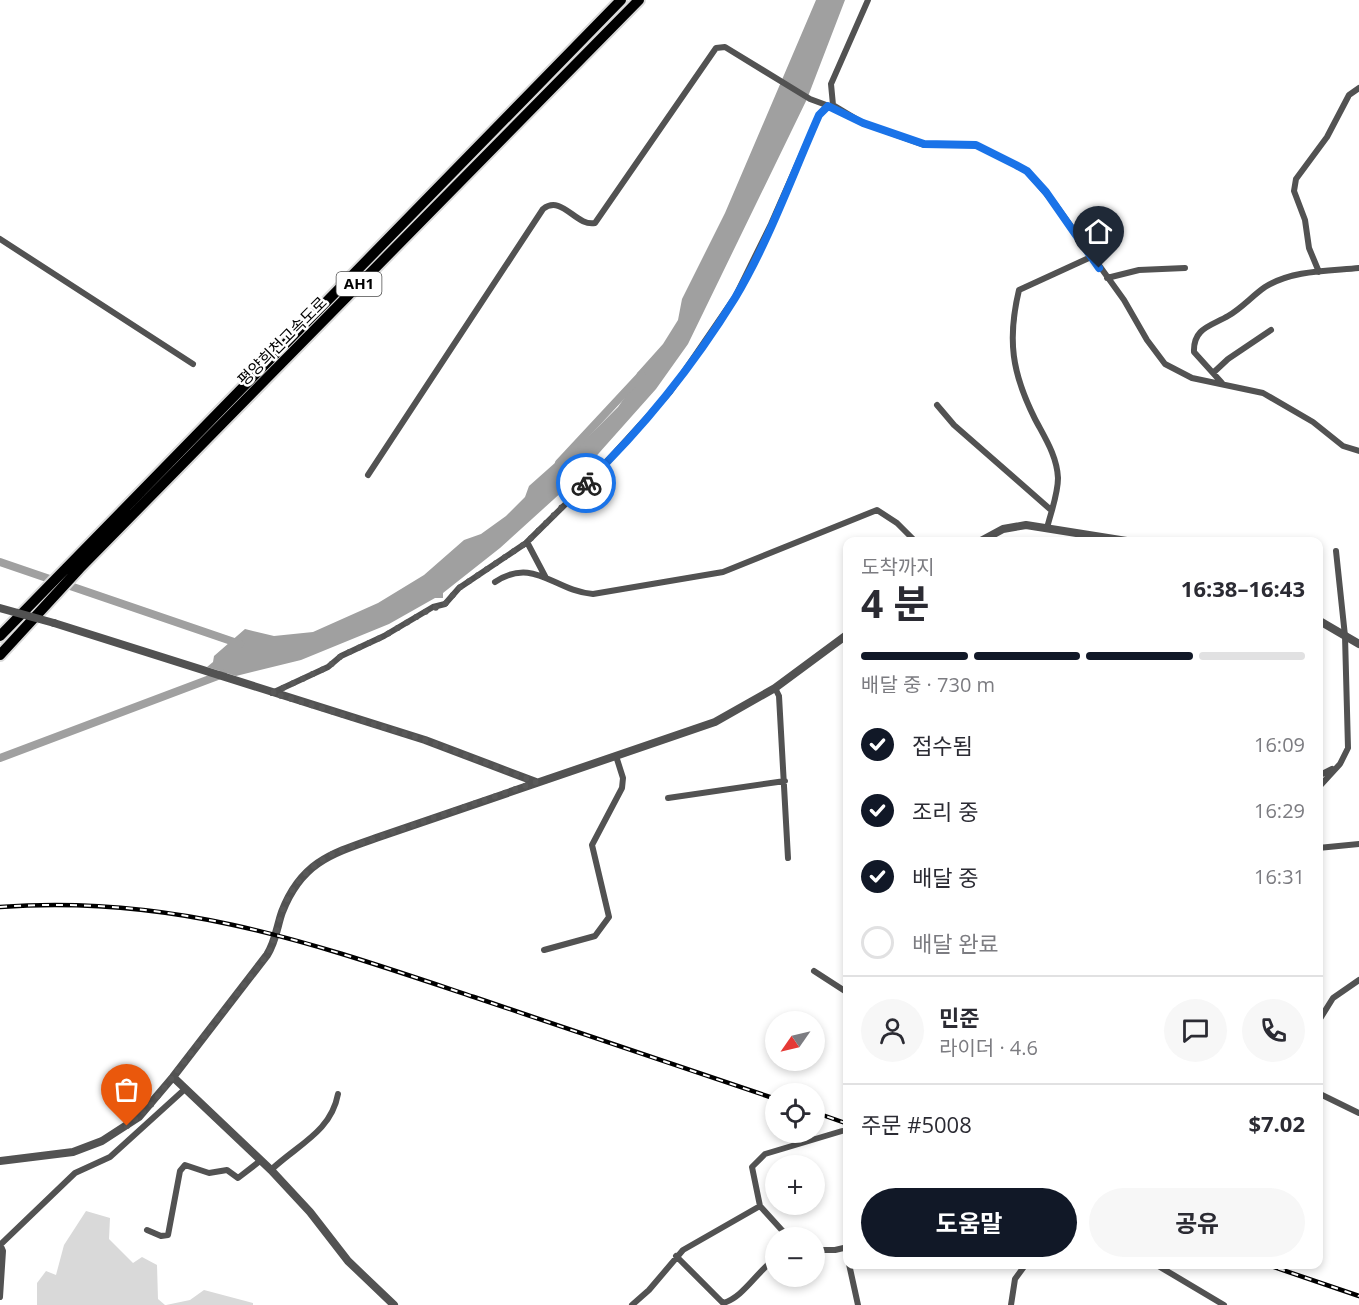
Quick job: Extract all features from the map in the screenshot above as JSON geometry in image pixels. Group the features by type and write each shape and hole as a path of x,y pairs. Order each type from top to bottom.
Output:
{"highway":[{"name":"평양희천고속도로","path":"0,655 45,606 75,566 621,0"},
{"name":"평양희천고속도로","path":"0,636 31,604 75,566 639,0"}],"street":[{"path":"832,107 831,84 868,0"},
{"path":"368,475 543,209 556,205 587,224 595,224 717,48 725,47 810,99 863,123 924,144 976,145 1027,171 1049,196 1165,364 1192,378 1263,393 1313,422 1343,446 1359,451"},
{"path":"1319,272 1309,248 1305,220 1294,186 1296,179 1327,137 1349,95 1359,88"},
{"path":"272,693 328,667 341,656 445,604 459,588 527,542 589,481 670,392 700,350 747,276 819,115 832,107"},
{"path":"0,239 193,364"},
{"path":"1047,528 1058,481 1057,471 1051,449 1022,392 1012,361 1011,320 1018,291 1091,257"},
{"path":"1107,278 1138,270 1185,268"},
{"path":"1222,383 1194,352 1195,340 1203,327 1231,314 1275,281 1319,272 1359,268"},
{"path":"1213,373 1228,359 1271,330"},
{"path":"937,405 954,425 1051,510"},
{"path":"495,582 518,570 575,591 593,594 723,572 877,510 897,523 910,537"},
{"path":"991,537 1015,526 1047,528 1101,537"},
{"path":"527,542 546,579"},
{"path":"1323,783 1340,764 1348,748 1345,636 1336,551"},
{"path":"0,608 425,740 536,782"},
{"path":"1323,623 1359,644"},
{"path":"0,1161 60,1155 102,1141 139,1117 173,1077 267,955 273,945 290,891 312,866 336,852 715,722 775,688 843,637"},
{"path":"775,688 779,696 788,858"},
{"path":"544,950 596,936 609,917 592,845 622,788 622,777 616,756"},
{"path":"1323,773 1340,764"},
{"path":"668,798 785,781"},
{"path":"1323,848 1359,844"},
{"path":"814,971 843,990"},
{"path":"1323,1014 1333,998 1359,980"},
{"path":"173,1077 271,1170 310,1212 348,1261 394,1305"},
{"path":"0,1297 3,1251 0,1244 75,1173 110,1157 185,1089"},
{"path":"271,1170 327,1123 336,1108 338,1094"},
{"path":"1323,1095 1359,1113"},
{"path":"779,1227 760,1206 752,1167 760,1157 842,1131"},
{"path":"147,1230 160,1236 168,1235 180,1171 185,1165 209,1173 227,1170 238,1178 260,1161"},
{"path":"632,1305 649,1290 676,1256 688,1246 760,1206"},
{"path":"825,1249 843,1247"},
{"path":"676,1256 723,1303 736,1296 765,1266"},
{"path":"850,1269 858,1305"},
{"path":"1011,1305 1015,1279 1022,1269"},
{"path":"1163,1269 1224,1305"}],"shaded area":[{"path":"816,0 845,0 807,99 688,344 656,389 575,480 500,548 443,593 443,598 435,598 389,624 301,660 236,676 207,667 213,662 214,656 245,629 274,636 313,632 378,603 424,575 464,540 481,534 506,516 525,497 529,486 556,462 578,447 618,407 634,384 637,373 663,344 678,320 682,299 725,213"},
{"path":"86,1211 110,1218 109,1239 133,1263 142,1257 157,1265 158,1299 165,1305 37,1305 37,1283 46,1271 56,1275 64,1245"},
{"path":"204,1290 253,1303 253,1305 166,1305 190,1300"}],"waterway":[{"path":"559,463 641,375"},
{"path":"0,562 240,644"},
{"path":"0,758 223,674"}],"railway":[{"path":"0,907 64,905 125,908 184,916 299,941 474,997 765,1095"},
{"path":"825,1116 843,1122"},
{"path":"1280,1269 1359,1296"}],"way so far":[{"path":"127,1126 150,1106 267,955 273,945 290,891 312,866 336,852 536,782 425,740 272,693 328,667 341,656 384,636 433,607 445,604 459,588 526,543 586,483"}],"route":[{"path":"586,483 670,392 735,297 747,276 819,115 828,106 863,123 924,144 934,146 957,143 976,145 1027,171 1055,204 1099,268"}]}
